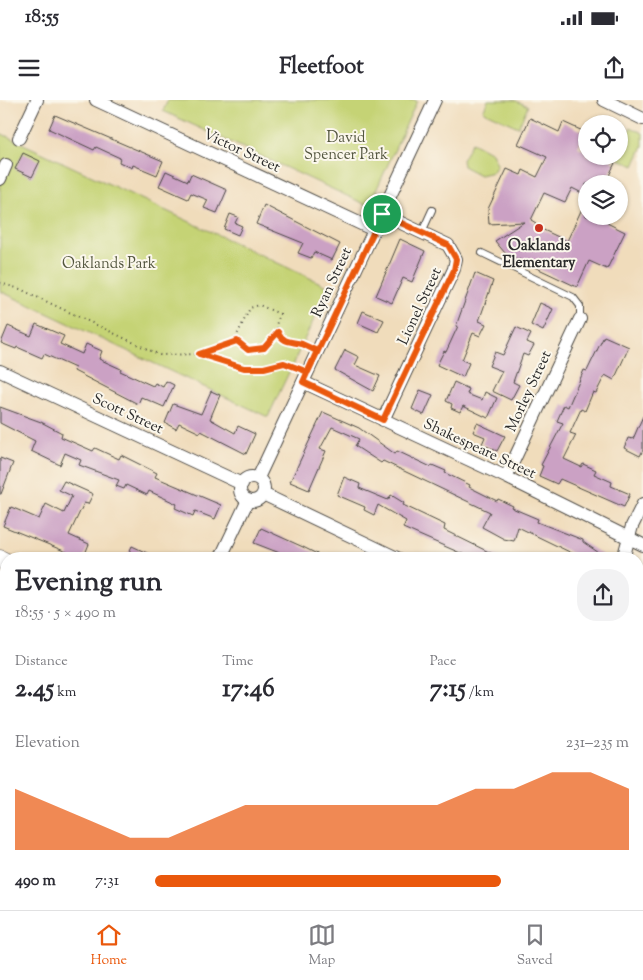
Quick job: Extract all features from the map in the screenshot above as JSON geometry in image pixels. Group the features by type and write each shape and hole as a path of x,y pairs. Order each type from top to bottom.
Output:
{"street":[{"path":"19,138 36,100"},
{"name":"Victor Street","path":"96,100 374,230"},
{"name":"Ryan Street","path":"258,478 435,100"},
{"path":"604,100 619,103 643,119"},
{"path":"0,179 6,166"},
{"name":"Lionel Street","path":"382,214 448,245 454,252 456,263 383,420"},
{"name":"Morley Street","path":"506,478 580,319"},
{"name":"Scott Street","path":"0,371 242,484"},
{"name":"Shakespeare Street","path":"305,377 383,420 643,545"},
{"path":"248,478 258,478 264,485 263,494 256,500 248,500 241,493 242,484 248,478"},
{"path":"263,494 384,552"},
{"path":"223,552 248,500"},
{"path":"625,552 632,526 643,504"}],"lane":[{"path":"422,232 432,210"},
{"path":"482,253 573,297 580,306 580,319"}],"path":[{"path":"0,283 20,289 152,352 168,356 199,354 237,341"},
{"path":"278,332 264,348 248,350 237,341 236,337 250,308 259,304 280,314 276,325 281,338 288,343 300,344 317,351"},
{"path":"199,354 244,368 264,368 284,363 305,377"}],"green space":[{"name":"David Spencer Park","path":"168,100 417,101 369,206 163,111"},
{"path":"488,100 514,100 528,106 518,127 483,111"},
{"path":"631,127 643,133 643,146 634,166 628,163 628,134"},
{"name":"Oaklands Park","path":"0,133 329,287 268,417 0,291"},
{"path":"472,142 492,153 497,164 493,172 480,175 463,166 462,160"}],"building":[{"path":"55,115 163,161 157,175 133,165 132,168 119,162 120,158 96,147 94,150 49,129"},
{"path":"530,118 559,132 563,122 578,129 578,165 614,165 609,175 578,175 578,191 572,188 565,202 544,193 531,220 536,223 535,226 567,241 578,217 578,225 611,225 625,232 607,269 589,261 577,287 505,253 495,241 524,222 489,224 488,209 507,169 521,175 523,170 537,177 547,157 518,144"},
{"path":"23,153 40,161 32,177 15,169"},
{"path":"166,171 188,181 191,174 227,190 217,213 204,208 208,200 191,193 188,199 159,186"},
{"path":"264,205 340,244 332,260 314,252 311,258 298,253 303,243 256,224"},
{"path":"230,214 238,217 235,223 242,226 238,235 224,229"},
{"path":"400,239 425,251 412,282 403,278 392,303 376,296"},
{"path":"475,273 493,281 479,321 486,324 480,336 473,333 462,360 469,363 463,377 437,365 444,351 446,352 458,326 456,326"},
{"path":"540,303 553,309 543,331 531,325"},
{"path":"363,311 384,320 378,332 358,323"},
{"path":"36,324 64,336 60,344 82,354 86,344 102,351 99,359 153,386 155,383 163,387 166,381 174,385 164,407 141,397 138,404 74,371 75,368 44,354 42,358 17,347 16,349 1,343 8,326 31,336"},
{"path":"516,327 531,334 527,342 534,345 528,356 523,354 513,382 519,385 511,400 492,391 502,371 489,366 495,352 503,355"},
{"path":"604,336 629,347 614,380 605,375 596,393 593,392 585,411 581,409 570,433 576,435 564,459 581,467 583,464 596,470 594,474 612,482 611,486 630,494 624,507 560,479 557,484 539,476 543,466 541,465 563,423 557,421 564,405 568,407 584,370 587,371"},
{"path":"345,350 359,357 355,365 380,376 373,391 335,370"},
{"path":"454,382 469,389 467,394 482,400 485,392 497,398 488,418 463,406 460,412 451,408 452,404 446,401"},
{"path":"420,390 433,395 424,415 412,409"},
{"path":"211,391 220,395 210,419 235,433 238,426 255,434 246,454 201,431 200,433 179,423 176,429 165,423 173,404 201,414"},
{"path":"0,407 41,422 62,433 61,437 93,451 95,448 119,459 121,455 157,473 155,477 221,505 215,519 195,511 193,516 175,508 177,504 149,491 147,495 126,485 124,489 116,486 119,480 79,465 81,460 65,453 60,465 31,451 35,441 0,423"},
{"path":"323,412 359,428 395,454 397,451 431,467 432,465 446,471 445,473 470,485 469,487 538,519 537,522 583,540 583,542 598,552 570,552 518,527 514,541 504,539 482,527 490,512 383,461 381,463 355,446 359,439 332,427 320,449 326,451 309,490 290,482"},
{"path":"643,416 643,450 640,456 624,448 628,438 633,439"},
{"path":"477,423 505,436 497,451 482,444 485,437 473,432"},
{"path":"0,458 13,463 1,494 0,494"},
{"path":"344,477 360,484 359,488 388,500 391,495 404,503 403,505 445,525 444,530 489,552 458,552 403,528 406,521 378,505 374,515 364,510 365,507 337,495"},
{"path":"64,481 93,494 88,504 84,503 69,535 89,544 86,552 67,552 3,526 11,507 39,519 46,504 64,513 72,496 59,490"},
{"path":"261,528 313,552 277,552 254,543"},
{"path":"132,546 145,552 129,552"}],"place":[{"name":"Oaklands Elementary","path":"539,228"}],"route":[{"path":"382,214 308,372 284,363 264,368 244,368 199,354 237,341 248,350 264,348 278,332 281,338 288,343 300,344 317,351 308,372 303,382 383,420 454,270 456,256 448,245 382,214"}]}
